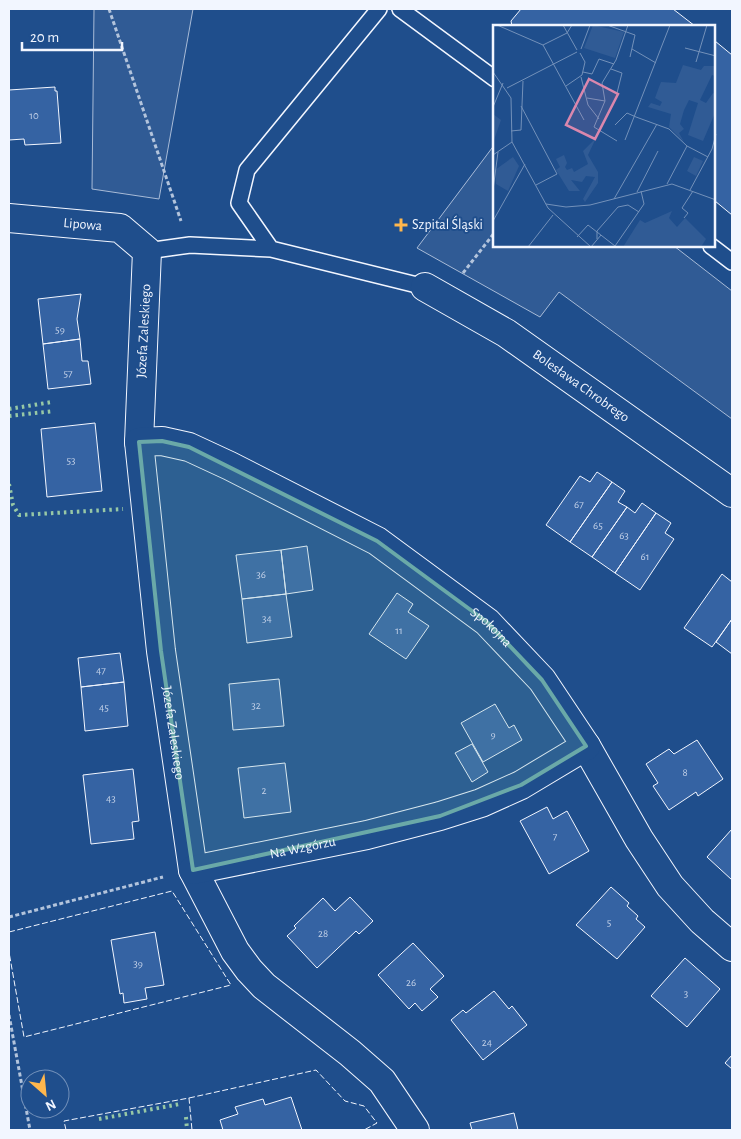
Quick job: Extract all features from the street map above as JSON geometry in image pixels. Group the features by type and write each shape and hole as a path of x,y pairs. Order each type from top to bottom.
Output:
{"street":[{"name":"Lipowa","path":"9,218 120,228 147,251"},
{"name":"Józefa Zaleskiego","path":"147,251 139,442 161,651 193,870 231,944 249,970 264,986 350,1053 382,1081 415,1130"},
{"name":"Bolesława Chrobrego","path":"434,292 506,333 732,492"},
{"name":"Spokojna","path":"139,442 162,440 190,447 377,542 487,622 542,680 586,746 638,839 670,886 702,921 732,947"},
{"name":"Na Wzgórzu","path":"193,870 367,835 440,816 481,803 521,785 586,746"}],"lane":[{"path":"271,249 239,203 247,170 379,9"},
{"path":"400,9 493,78"},
{"path":"147,251 190,245 271,249 434,292"},
{"path":"714,248 732,262"}],"path":[{"path":"109,9 114,30 190,245"},
{"path":"434,292 493,234"},
{"path":"9,917 193,870"},
{"path":"9,1015 30,1130"}],"highlighted area":[{"path":"162,441 189,447 377,541 487,622 542,680 586,746 521,785 440,816 193,870 161,651 139,442"}],"shaded area":[{"path":"94,9 193,9 159,199 92,189"},
{"path":"493,147 493,248 677,248 732,291 732,419 559,292 540,317 417,248"}],"building":[{"path":"521,9 673,9 694,25 512,25 511,21"},
{"path":"716,42 732,55 732,215 716,202"},
{"path":"55,87 55,91 57,91 61,143 25,145 24,139 9,140 9,90"},
{"path":"81,294 77,319 80,339 43,344 38,299"},
{"path":"80,339 82,361 88,361 91,384 48,389 43,344"},
{"path":"95,423 102,491 47,497 41,429"},
{"path":"597,472 612,482 570,542 546,525 580,476 590,482"},
{"path":"612,482 625,491 618,502 627,507 592,557 570,542"},
{"path":"642,503 656,513 615,573 592,557 627,507 635,513"},
{"path":"656,513 671,523 665,533 674,539 640,590 615,573"},
{"path":"307,546 313,590 286,594 281,550"},
{"path":"281,550 286,594 242,599 236,555"},
{"path":"722,574 732,582 732,619 712,647 684,628"},
{"path":"397,593 413,604 408,612 429,626 406,659 369,634"},
{"path":"286,594 292,637 247,643 242,599"},
{"path":"732,619 732,654 716,642"},
{"path":"120,653 124,682 81,687 78,658"},
{"path":"279,679 284,726 233,730 229,684"},
{"path":"124,682 128,726 85,731 81,687"},
{"path":"495,704 509,728 514,725 522,740 483,762 461,723"},
{"path":"697,740 723,779 698,796 696,792 669,810 653,786 658,783 646,764 669,749 674,754"},
{"path":"472,744 488,772 472,782 455,753"},
{"path":"285,763 291,812 244,818 238,768"},
{"path":"133,769 139,821 132,822 134,839 91,844 83,775"},
{"path":"547,807 553,819 567,811 589,851 549,874 520,821"},
{"path":"732,829 732,880 707,857"},
{"path":"611,887 629,903 627,906 638,916 636,919 645,927 617,959 576,925"},
{"path":"350,897 373,921 359,934 356,931 317,968 287,936 296,928 294,926 323,898 335,911"},
{"path":"155,932 164,985 145,988 147,999 124,1003 123,993 120,994 111,940"},
{"path":"413,943 444,976 430,989 438,997 422,1011 415,1003 409,1009 378,975"},
{"path":"685,958 720,989 687,1027 651,996"},
{"path":"494,991 509,1009 512,1006 527,1025 483,1060 451,1020 463,1010 466,1013"},
{"path":"732,1055 732,1069 725,1063"},
{"path":"291,1097 302,1130 223,1130 220,1120 238,1114 235,1107 263,1099 265,1105"},
{"path":"514,1113 518,1130 472,1130 470,1123"}],"hedge":[{"path":"9,409 52,402"},
{"path":"9,416 54,411"},
{"path":"9,484 13,505 19,515 123,509"},
{"path":"99,1119 180,1104"},
{"path":"186,1117 187,1130"}],"fence":[{"path":"9,932 172,891 231,985 24,1037 9,952"},
{"path":"189,1098 316,1070 345,1101 364,1106 377,1123 364,1130"},
{"path":"66,1130 64,1121 189,1098 192,1130"}],"place":[{"name":"Szpital Śląski","path":"401,225"}]}
